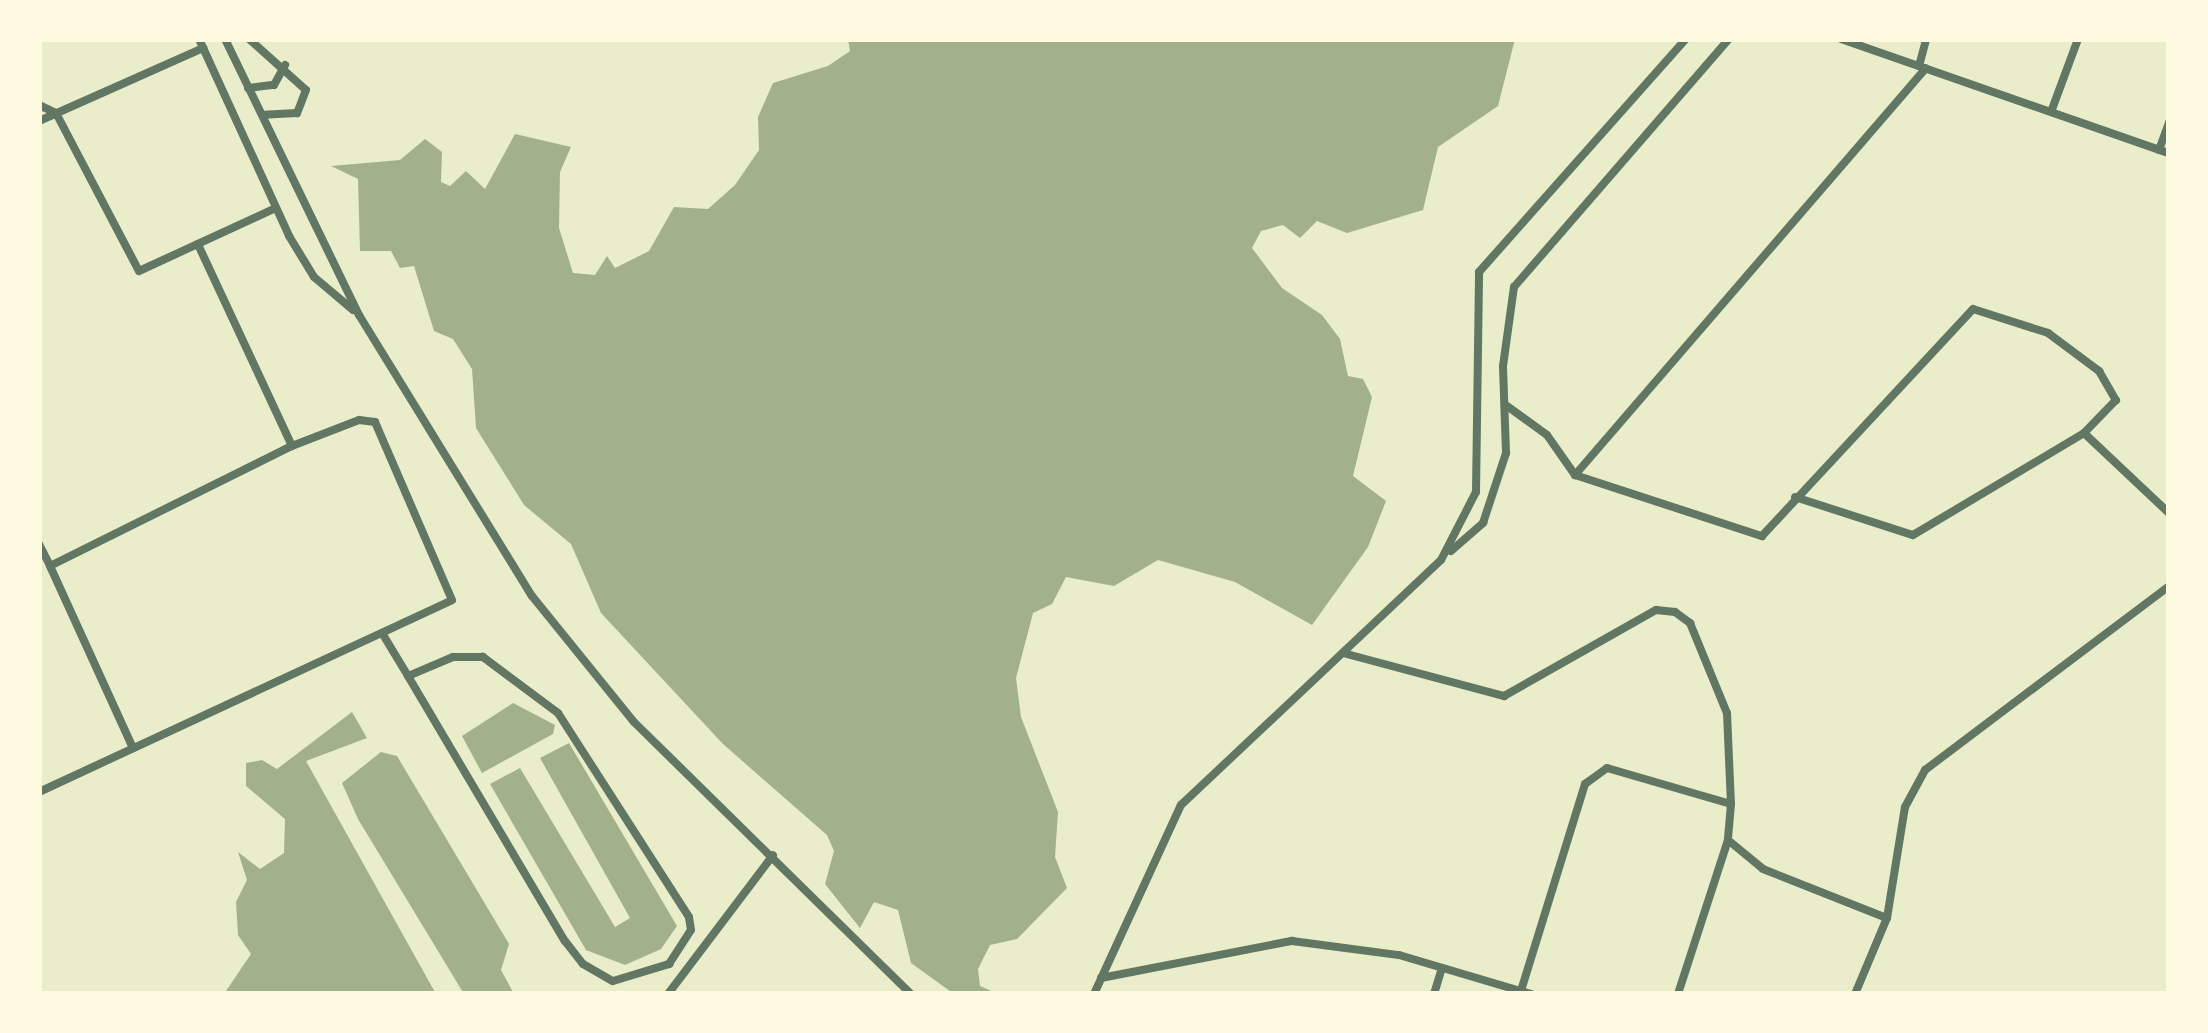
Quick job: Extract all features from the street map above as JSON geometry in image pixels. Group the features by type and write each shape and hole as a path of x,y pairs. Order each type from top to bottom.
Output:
{"street":[{"path":"225,39 358,315 532,596 634,722 911,994"},
{"path":"249,39 285,65 306,90 304,104 286,117 263,116"},
{"path":"1441,560 1476,493 1479,272 1686,39"},
{"path":"1094,994 1180,805 1483,523 1495,497 1507,406 1505,324 1514,287 1729,39"},
{"path":"1841,39 2164,152 2169,122"},
{"path":"1575,475 1922,67 1927,39"},
{"path":"2051,112 2078,39"},
{"path":"39,121 201,43 274,209 314,277 358,315"},
{"path":"248,88 274,85 285,65"},
{"path":"39,105 56,112 139,271 274,209"},
{"path":"198,244 292,446"},
{"path":"1507,406 1546,435 1575,475 1754,536 1768,532 1795,497 1966,310 2048,333 2099,370 2116,400 2084,433 1913,535 1795,497"},
{"path":"39,792 452,600 375,422 359,420 292,446 50,566"},
{"path":"2084,433 2169,513"},
{"path":"39,544 134,748"},
{"path":"1855,994 1887,918 1905,807 1925,770 2169,586"},
{"path":"1342,653 1504,696 1656,610 1675,612 1690,623 1727,713 1731,804 1729,840 1678,994"},
{"path":"382,633 408,676 583,964 613,981 669,964 691,930 689,917 558,713 483,657 453,657 408,676"},
{"path":"1101,978 1278,942 1399,955 1524,993 1586,784 1597,773 1607,768 1731,804"},
{"path":"1729,840 1763,869 1887,918"},
{"path":"668,994 773,855"},
{"path":"1434,994 1442,968"}],"shaded area":[{"path":"848,39 1515,39 1498,106 1438,147 1423,210 1347,233 1317,221 1300,238 1283,225 1261,231 1252,248 1282,288 1322,315 1340,339 1348,376 1363,379 1372,397 1353,476 1386,501 1368,547 1312,625 1235,582 1158,560 1114,586 1066,577 1052,604 1033,613 1016,678 1021,717 1058,812 1055,857 1067,888 1017,939 990,945 978,969 980,986 998,994 954,994 911,963 898,910 874,902 860,928 825,884 834,851 827,835 723,744 601,613 571,544 524,505 476,428 472,369 453,339 434,331 414,266 400,268 391,251 360,251 358,179 331,166 400,160 425,139 442,152 441,182 450,186 466,171 485,189 515,134 571,147 560,172 559,228 573,273 595,275 607,256 615,268 649,251 674,207 708,209 735,185 759,150 758,117 773,83 828,66 850,51"},
{"path":"513,703 555,725 553,734 482,773 462,736"},
{"path":"352,712 367,738 306,761 436,994 224,994 251,954 238,935 236,902 247,880 238,852 260,869 284,853 285,819 246,786 246,763 262,760 277,769"},
{"path":"569,743 677,926 661,949 625,965 586,950 490,784 520,768 615,927 630,918 540,758"},
{"path":"381,752 397,756 509,944 501,970 514,994 464,994 358,819 342,783"}]}
